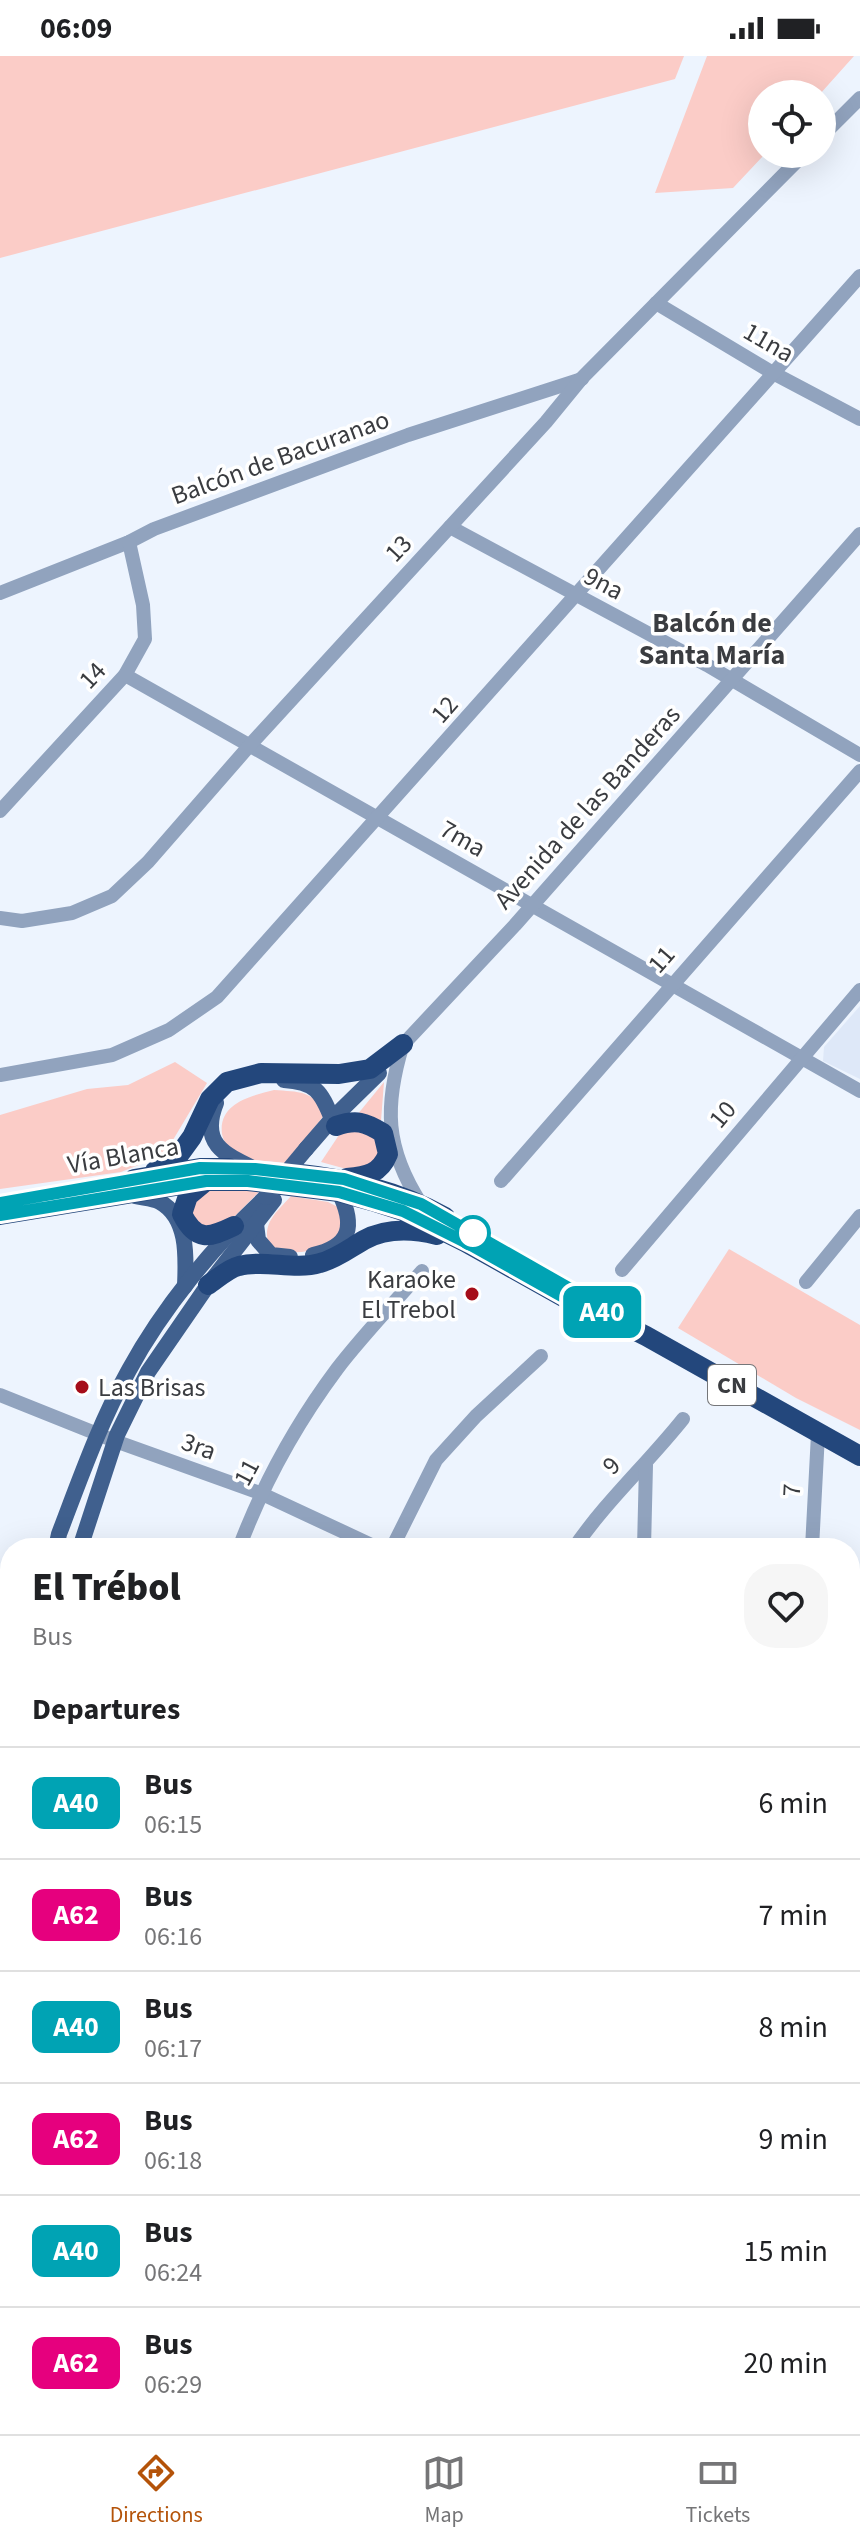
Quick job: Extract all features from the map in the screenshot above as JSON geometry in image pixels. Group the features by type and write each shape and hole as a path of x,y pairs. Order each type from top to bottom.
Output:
{"highway":[{"path":"145,1177 176,1159 192,1137 210,1099 227,1082 261,1073 339,1074 370,1069 403,1044"},
{"path":"334,1122 353,1120 367,1123 383,1133 388,1154 378,1171 342,1185"},
{"name":"Vía Blanca","path":"0,1203 200,1168 255,1169 342,1185 421,1204 588,1299 604,1315"},
{"path":"206,1181 188,1196 182,1214 188,1226 199,1235 214,1236 234,1226"},
{"name":"Vía Blanca","path":"0,1215 206,1181 342,1185 465,1242 860,1456"},
{"path":"208,1285 238,1266 267,1263 298,1268 323,1263 367,1238 392,1231 421,1231 465,1242"}],"main road":[{"name":"Avenida de las Banderas","path":"58,1538 98,1434 129,1369 185,1286 234,1226 272,1196 379,1073"},
{"path":"255,1169 222,1154 212,1138 210,1118 216,1102 231,1089 263,1081 287,1080 310,1085 322,1095 334,1122"},
{"path":"256,1224 258,1240 271,1255 299,1259 324,1253 343,1240 351,1226 342,1185"},
{"path":"127,1194 159,1201 172,1214 182,1231 186,1254 185,1286"},
{"name":"Avenida de las Banderas","path":"83,1538 115,1441 148,1372 208,1285 256,1224 272,1196"}],"street":[{"path":"836,122 860,98"},
{"name":"13","path":"0,918 22,921 72,913 112,896 148,862 250,745 546,422 582,378 790,168"},
{"name":"12","path":"0,1075 112,1055 169,1030 217,997 860,276"},
{"name":"11na","path":"656,303 773,373 860,419"},
{"name":"Balcón de Bacuranao","path":"0,593 129,542 154,529 408,435 582,378"},
{"name":"9na","path":"450,527 732,680 860,755"},
{"name":"Avenida de las Banderas","path":"379,1073 533,905 860,534"},
{"name":"14","path":"3,804 125,675 145,639 143,605 129,542"},
{"name":"7ma","path":"125,675 860,1091"},
{"name":"11","path":"501,1181 860,771"},
{"name":"10","path":"622,1270 860,990"},
{"path":"403,1044 392,1081 389,1104 391,1127 406,1181 421,1204"},
{"path":"806,1282 860,1216"},
{"name":"11","path":"243,1538 260,1493 312,1405 338,1367 422,1271"},
{"path":"397,1538 436,1460 476,1416 541,1356"},
{"name":"3ra","path":"0,1395 115,1441 260,1493 357,1538"},
{"name":"9","path":"582,1538 613,1497 646,1465 683,1419"},
{"name":"7","path":"813,1538 818,1434"},
{"path":"644,1538 646,1465"}],"shaded area":[{"path":"0,56 684,56 675,79 0,258"},
{"path":"707,56 854,56 833,80 748,80 748,168 752,168 733,188 655,193"},
{"path":"860,1006 860,1079 823,1061 824,1047"},
{"path":"175,1062 207,1083 164,1155 121,1172 0,1189 0,1115 87,1089 128,1085"},
{"path":"384,1082 381,1121 357,1115"},
{"path":"274,1090 310,1096 325,1114 287,1163 253,1160 238,1155 223,1138 225,1115 238,1103"},
{"path":"365,1128 382,1143 377,1165 350,1170 321,1162 341,1132"},
{"path":"205,1191 259,1192 228,1223 216,1230 193,1223 190,1203"},
{"path":"291,1196 328,1202 342,1209 340,1236 324,1246 306,1251 289,1252 270,1247 267,1239 269,1225"},
{"path":"729,1249 860,1325 860,1430 796,1398 678,1328"}],"bus line":[{"name":"A40","path":"0,1203 200,1168 255,1169 344,1179 421,1204 588,1299 604,1315 583,1308 403,1211 339,1192 248,1181 206,1181 0,1215"}],"place":[{"name":"Karaoke El Trebol","path":"472,1294"},
{"name":"Las Brisas","path":"82,1387"}],"district":[{"name":"Balcón de Santa María","path":"712,638"}]}
